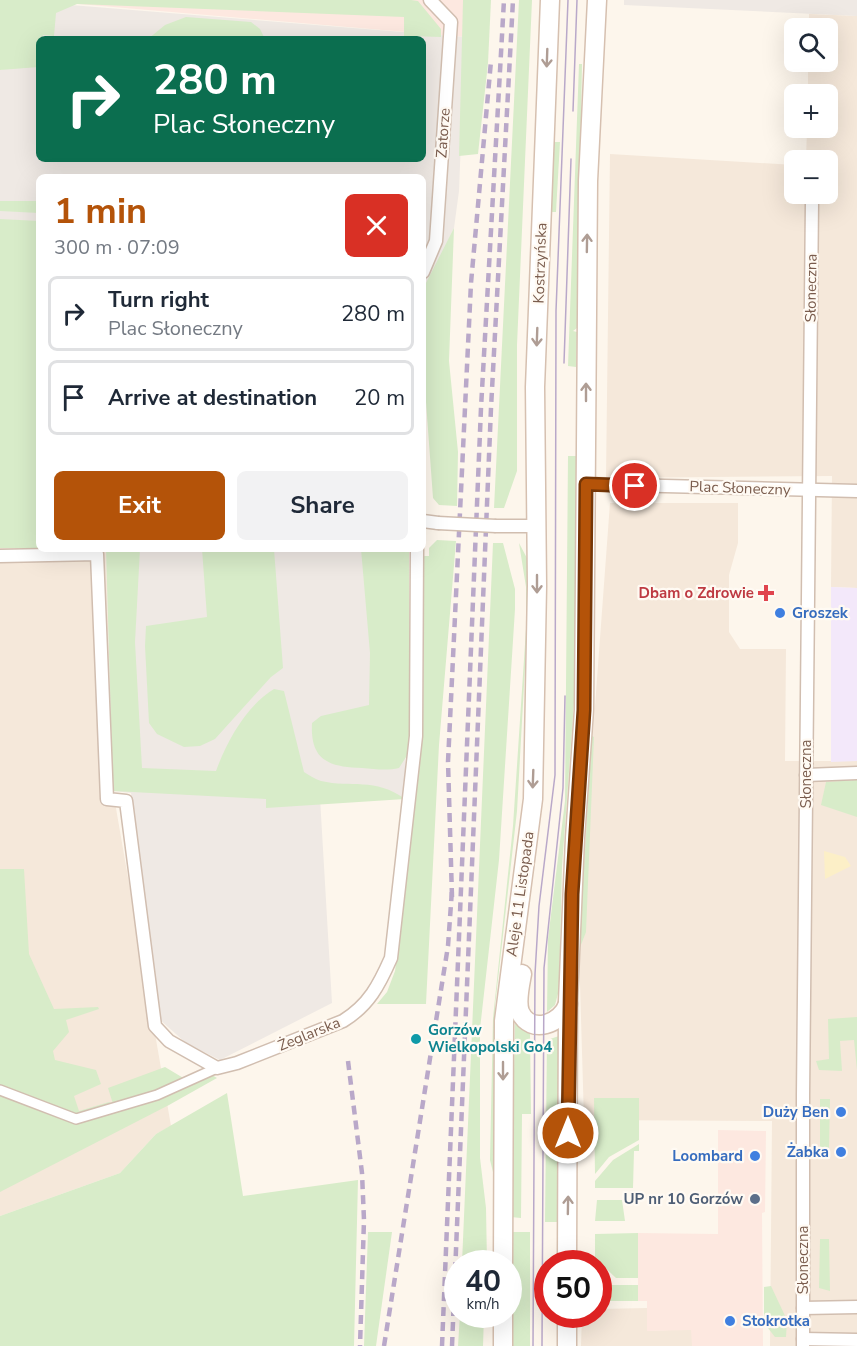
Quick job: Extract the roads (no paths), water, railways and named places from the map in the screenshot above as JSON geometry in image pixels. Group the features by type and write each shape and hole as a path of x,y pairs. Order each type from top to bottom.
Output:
{"main road":[{"name":"Kostrzyńska","path":"537,526 535,387 550,0"},
{"path":"567,1250 568,1000 574,838 584,710 588,181 596,2"},
{"name":"Aleje 11 Listopada","path":"503,1250 504,1021 516,918 528,846 534,754 537,526"},
{"path":"528,846 529,905 520,1012 534,1023 549,1024 563,1015 568,1000"},
{"path":"503,1328 503,1346"},
{"path":"567,1328 567,1346"}],"street":[{"name":"Zatorze","path":"426,265 436,241 451,22 430,0"},
{"name":"Słoneczna","path":"803,1342 812,204"},
{"name":"Plac Słoneczny","path":"586,484 857,491"},
{"path":"426,521 537,526"},
{"name":"Żeglarska","path":"217,1068 237,1063 343,1021 358,1012 377,990 391,958 416,736 417,552"},
{"path":"0,556 97,554 107,799 126,801 155,1026 169,1041 217,1068"},
{"path":"806,775 857,773"},
{"path":"0,1090 76,1119 158,1095 217,1068"},
{"path":"803,1308 857,1307"},
{"path":"803,1342 857,1340"}],"tram line":[{"path":"533,1346 535,974 539,906 555,775 556,311 568,0"},
{"path":"573,111 577,0"},
{"path":"564,363 571,159"},
{"path":"542,1346 544,968 563,788 565,696"}],"railway":[{"path":"442,1346 481,408 504,0"},
{"path":"452,1346 491,408 513,0"},
{"path":"452,897 448,762 471,283 491,61"},
{"path":"384,1346 448,946 452,890"},
{"path":"348,1061 362,1173 364,1220 360,1346"}],"place":[{"name":"Dbam o Zdrowie","path":"766,593"},
{"name":"Groszek","path":"780,613"},
{"name":"Gorzów Wielkopolski Go4","path":"416,1039"},
{"name":"Duży Ben","path":"841,1112"},
{"name":"Żabka","path":"841,1152"},
{"name":"Loombard","path":"755,1156"},
{"name":"UP nr 10 Gorzów","path":"755,1199"},
{"name":"Stokrotka","path":"730,1321"}]}
